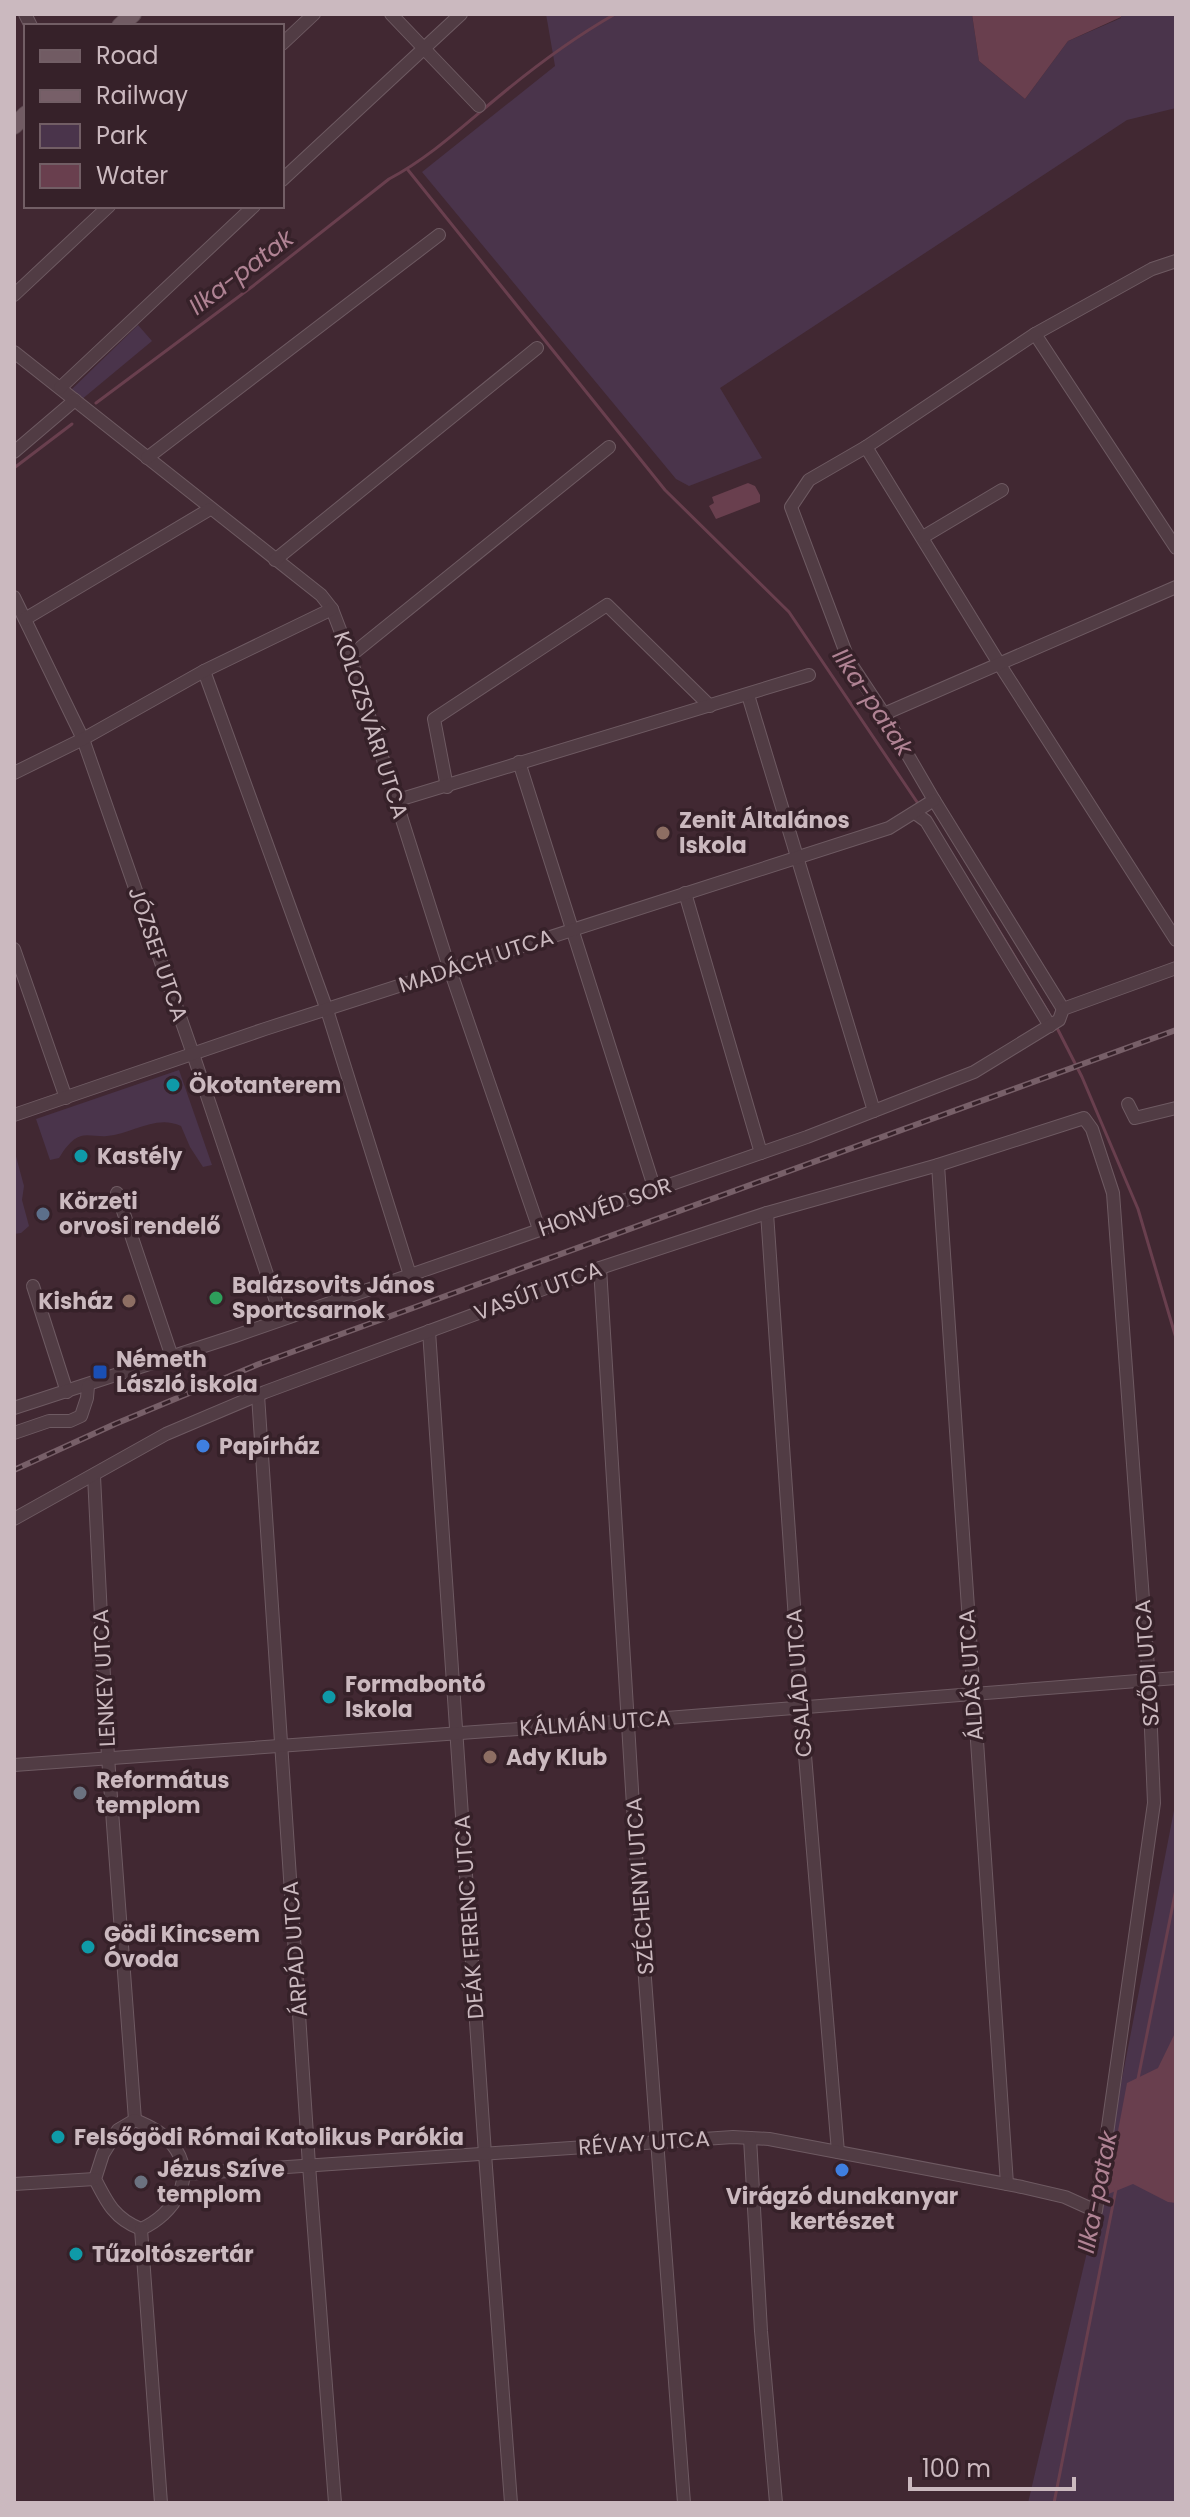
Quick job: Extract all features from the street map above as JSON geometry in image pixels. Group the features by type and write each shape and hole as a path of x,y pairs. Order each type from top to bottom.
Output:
{"street":[{"path":"284,42 314,14"},
{"path":"391,14 479,106"},
{"path":"284,178 461,14"},
{"path":"14,295 107,208"},
{"path":"60,388 252,208"},
{"path":"147,458 439,235"},
{"path":"1056,1020 924,807 884,714 849,661 791,507 809,480 866,447 1035,334 1152,269 1176,261"},
{"path":"1035,334 1176,548"},
{"path":"275,560 537,348"},
{"name":"KOLOZSVÁRI UTCA","path":"14,352 321,595 332,609 539,1229"},
{"path":"14,452 79,404"},
{"path":"350,656 609,447"},
{"path":"866,447 1000,665 1176,940"},
{"path":"923,537 1002,490"},
{"path":"25,619 210,509"},
{"path":"884,714 1176,587"},
{"name":"JÓZSEF UTCA","path":"14,597 83,739 282,1319"},
{"path":"447,787 434,719 607,605 710,706"},
{"path":"14,773 83,739 204,671 332,609"},
{"path":"204,671 327,1010 410,1275"},
{"path":"395,801 809,675"},
{"path":"748,695 874,1111"},
{"path":"519,762 655,1190"},
{"path":"924,807 926,821 1056,1020"},
{"name":"MADÁCH UTCA","path":"14,1115 571,929 889,828 924,807"},
{"path":"685,893 761,1153"},
{"path":"14,949 66,1098"},
{"name":"HONVÉD SOR","path":"14,1408 88,1386 410,1275 874,1111 974,1072 1056,1020 1176,968"},
{"path":"1128,1104 1135,1118 1176,1108"},
{"name":"VASÚT UTCA","path":"14,1519 166,1434 258,1395 600,1268 767,1213 938,1165 1084,1118"},
{"name":"SZŐDI UTCA","path":"1084,1118 1092,1129 1113,1193 1149,1681 1154,1803 1096,2211"},
{"name":"ÁLDÁS UTCA","path":"938,1165 1007,2184"},
{"path":"117,1193 172,1357"},
{"name":"CSALÁD UTCA","path":"767,1213 801,1707 838,2152"},
{"name":"SZÉCHENYI UTCA","path":"600,1268 637,1871 684,2503"},
{"path":"33,1286 67,1392"},
{"name":"DEÁK FERENC UTCA","path":"429,1331 511,2503"},
{"path":"14,1433 49,1421 70,1421 81,1416 88,1386"},
{"name":"ÁRPÁD UTCA","path":"258,1395 309,2165 335,2503"},
{"name":"LENKEY UTCA","path":"94,1476 108,1757 135,2120"},
{"name":"KÁLMÁN UTCA","path":"14,1765 1176,1678"},
{"path":"135,2120 159,2131 174,2146 184,2174 175,2204 166,2216 141,2229 112,2212 95,2179 103,2154 118,2130 135,2120"},
{"name":"RÉVAY UTCA","path":"184,2174 733,2137 838,2152 1007,2184 1065,2197 1096,2211"},
{"path":"750,2138 761,2331 776,2503"},
{"path":"14,2184 95,2179"},
{"path":"141,2229 161,2503"}],"green space":[{"path":"546,14 972,14 979,61 1025,99 1068,41 1121,18 1121,14 1176,14 1176,108 1127,120 720,388 762,458 689,486 676,479 422,172 555,66"},
{"path":"138,325 152,341 81,400 72,389"},
{"path":"179,1070 212,1165 203,1167 181,1126 162,1122 116,1135 77,1137 59,1158 50,1160 36,1119"},
{"path":"14,1149 24,1186 22,1200 29,1226 21,1233 14,1234"},
{"path":"1176,1800 1176,2503 1028,2503 1095,2218"}],"water":[{"path":"972,14 1121,14 1121,17 1068,41 1025,99 979,61"},
{"path":"748,483 755,486 760,502 716,519 709,506 714,503 712,497"},
{"path":"1176,2031 1176,2203 1133,2184 1106,2195 1127,2083 1158,2068"}],"waterway":[{"name":"Ilka-patak","path":"96,403 253,286 389,179 434,150 543,61 615,14"},
{"name":"Ilka-patak","path":"408,170 665,490 789,612 919,805"},
{"name":"Ilka-patak","path":"14,468 72,424"},
{"name":"Ilka-patak","path":"992,919 1048,1012"},
{"name":"Ilka-patak","path":"1056,1026 1082,1077 1138,1209 1176,1338"},
{"name":"Ilka-patak","path":"1138,2079 1176,1889"},
{"name":"Ilka-patak","path":"1054,2503 1116,2189"}],"railway":[{"path":"14,1470 259,1364 1176,1030"}],"place":[{"name":"Zenit Általános Iskola","path":"663,833"},
{"name":"Ökotanterem","path":"173,1085"},
{"name":"Kastély","path":"81,1156"},
{"name":"Körzeti orvosi rendelő","path":"43,1214"},
{"name":"Balázsovits János Sportcsarnok","path":"216,1298"},
{"name":"Kisház","path":"129,1301"},
{"name":"Németh László iskola","path":"100,1372"},
{"name":"Papírház","path":"203,1446"},
{"name":"Formabontó Iskola","path":"329,1697"},
{"name":"Ady Klub","path":"490,1757"},
{"name":"Református templom","path":"80,1793"},
{"name":"Gödi Kincsem Óvoda","path":"88,1947"},
{"name":"Felsőgödi Római Katolikus Parókia","path":"58,2137"},
{"name":"Virágzó dunakanyar kertészet","path":"842,2170"},
{"name":"Jézus Szíve templom","path":"141,2182"},
{"name":"Tűzoltószertár","path":"76,2254"}]}
